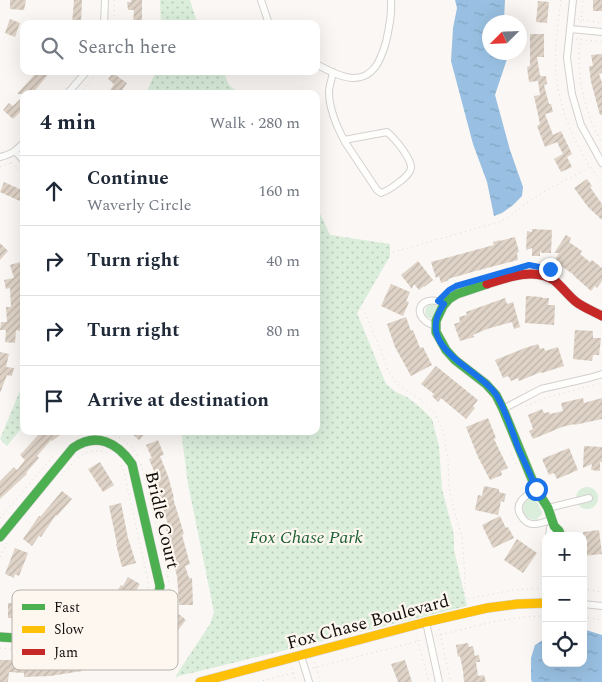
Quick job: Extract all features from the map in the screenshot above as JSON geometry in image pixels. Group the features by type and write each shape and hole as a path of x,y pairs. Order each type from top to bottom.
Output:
{"street":[{"path":"104,20 105,0"},
{"path":"261,0 268,20"},
{"path":"320,66 352,78 370,73 382,56 390,25 391,0"},
{"path":"573,0 567,58 572,94 581,125 602,163"},
{"path":"570,29 602,32"},
{"path":"333,72 329,90 339,131 344,140 377,190 381,193 388,190 408,176 411,167 408,157 392,136 386,132 344,140"},
{"path":"70,90 84,75"},
{"path":"0,157 16,151 20,146"},
{"path":"16,151 20,156"},
{"path":"549,532 550,522 548,508 533,490 503,408 496,395 486,384 455,360 446,350 436,332 436,321 444,304 457,294 517,275 530,273 546,275 580,304 602,316"},
{"path":"436,326 424,321 420,314 421,307 430,300 444,304"},
{"path":"503,408 541,389 602,374"},
{"name":"Bridle Court","path":"0,537 74,447 94,440 104,441 122,450 132,464 160,590"},
{"path":"533,490 522,499 519,506 519,514 530,524 550,522"},
{"path":"548,508 589,498"},
{"path":"550,522 559,532"},
{"name":"Fox Chase Boulevard","path":"200,682 426,622 487,608 542,602"},
{"path":"587,604 602,606"},
{"path":"426,622 439,682"},
{"path":"301,656 309,682"}],"path":[{"path":"114,0 114,20"},
{"path":"583,0 580,29 580,76 584,101 590,120 602,143"},
{"path":"578,19 602,22"},
{"path":"576,39 602,42"},
{"path":"83,90 96,75"},
{"path":"0,167 20,160"},
{"path":"12,163 20,172"},
{"path":"320,286 366,261 499,222 545,191 590,167"},
{"path":"336,278 364,311 380,346 388,370 396,383 436,414 444,434 448,460 449,487 462,536 465,577 464,591 467,599"},
{"path":"519,409 545,398 602,383"},
{"path":"114,435 126,441 135,451 141,462 169,579 169,590"},
{"path":"509,448 517,467"},
{"path":"61,476 78,457 86,452 93,450 109,453"},
{"path":"121,464 148,581 148,590"},
{"path":"533,490 550,522"},
{"path":"0,557 10,537"},
{"path":"424,591 457,599 467,599 513,590 542,588"},
{"path":"587,590 602,592"},
{"path":"258,682 507,619 542,616"},
{"path":"587,618 602,620"},
{"path":"439,629 452,682"},
{"path":"416,635 429,682"},
{"path":"315,662 320,682"},
{"path":"292,667 296,682"}],"green space":[{"path":"160,0 190,0 197,20 161,20"},
{"path":"154,75 225,75 229,85 235,90 147,90"},
{"name":"Fox Chase Park","path":"320,214 330,235 390,244 390,256 357,313 386,384 396,392 407,397 432,419 439,446 442,489 454,535 454,550 467,606 175,677 210,624 214,612 188,484 182,435 320,435"},
{"path":"433,304 438,306 433,318 428,318 425,314 426,308"},
{"path":"20,391 20,430 7,446 0,439"},
{"path":"587,487 597,494 598,498 591,508 587,509 577,502 576,498 583,488"},
{"path":"530,498 537,501 542,512 536,520 527,517 524,513 524,503"}],"water":[{"path":"455,0 505,0 504,15 482,15 482,60 507,60 495,95 510,150 523,187 522,196 513,205 494,216 487,182 473,144 451,61 453,28 457,8"},
{"path":"587,630 602,635 602,682 532,682 531,658 535,645 542,641 542,667 587,667"}],"building":[{"path":"10,0 26,0 24,10 10,9"},
{"path":"74,0 82,0 81,20 72,20"},
{"path":"131,0 142,0 142,20 133,20 134,10 128,10 127,2 131,2"},
{"path":"593,0 602,0 602,11 593,11"},
{"path":"538,1 549,2 547,23 536,22"},
{"path":"10,19 20,23 15,37 5,33"},
{"path":"530,34 544,34 544,57 537,57 540,76 546,76 547,84 544,85 553,112 545,114 553,135 561,131 572,154 567,157 572,167 561,172 554,159 563,154 557,142 545,147 537,126 540,124 534,96 540,95 538,81 529,82 527,67 530,66"},
{"path":"602,54 602,73 599,74 602,83 602,115 600,115 591,82 589,66 593,66 591,55"},
{"path":"34,75 48,75 35,90 21,90"},
{"path":"111,75 116,75 127,83 122,90 110,90 114,84 108,79"},
{"path":"20,99 20,112 13,119 3,110 9,103 13,106"},
{"path":"587,179 592,186 590,187 602,204 602,220 588,207 574,188"},
{"path":"4,182 20,189 20,201 0,192"},
{"path":"532,229 552,230 551,253 542,253 540,251 540,256 532,256 532,248 526,250 527,231 532,232"},
{"path":"566,235 571,238 569,242 582,251 580,254 602,268 602,281 597,288 595,286 591,291 574,275 554,261 559,253 554,253"},
{"path":"515,237 519,252 517,253 518,260 448,279 441,283 439,276 436,278 431,262 494,245 493,242"},
{"path":"0,243 8,251 0,260"},
{"path":"418,261 433,280 419,290 414,284 412,289 401,275"},
{"path":"20,262 20,331 16,330 15,343 5,342 6,330 0,330 1,322 7,322 6,307 11,307 10,288 6,289 4,280 14,278 10,265"},
{"path":"391,284 410,292 406,301 409,302 403,316 381,306"},
{"path":"526,296 549,298 548,305 555,305 554,325 525,323"},
{"path":"505,298 507,304 513,302 520,327 514,329 512,322 487,329 473,335 474,337 460,341 454,324 460,322 459,317 467,315 466,312"},
{"path":"406,317 420,348 423,347 432,365 411,376 395,347 387,324"},
{"path":"575,330 593,331 593,338 601,338 599,355 593,355 592,361 573,359"},
{"path":"538,344 540,349 544,348 545,351 558,347 564,366 541,372 519,381 518,378 511,381 508,376 503,378 495,360"},
{"path":"0,352 9,354 6,367 14,368 12,376 7,375 0,393"},
{"path":"436,366 478,400 473,406 475,408 466,419 441,398 438,402 432,396 434,394 421,384"},
{"path":"583,398 584,403 602,398 602,419 562,427 533,439 529,431 533,429 528,415 542,409 544,413 549,412 550,414 563,411 561,403"},
{"path":"488,418 496,438 494,439 508,468 501,471 502,475 490,480 466,427"},
{"path":"38,435 60,435 51,440 37,456 39,458 27,474 0,499 0,481 14,467 17,470 25,460 20,455"},
{"path":"133,435 143,435 139,440"},
{"path":"158,440 164,455 160,456 168,476 190,564 185,566 189,578 192,578 193,605 179,605 177,576 172,558 175,557 165,526 168,525 154,479 157,478 149,459 152,458 146,445"},
{"path":"584,446 602,447 600,471 591,470 592,464 583,468"},
{"path":"569,448 578,470 557,479 554,473 549,475 542,459"},
{"path":"100,462 114,485 103,492 88,469"},
{"path":"484,486 499,489 499,492 506,494 504,502 501,501 498,515 475,510 478,495 482,496"},
{"path":"62,491 72,499 56,515 41,537 39,536 32,546 23,539 39,516"},
{"path":"121,503 128,538 136,563 122,567 109,506"},
{"path":"500,516 514,538 493,548 482,525"},
{"path":"599,530 602,554 587,556 587,532 583,532"},
{"path":"517,539 537,553 523,573 504,560"},
{"path":"15,548 28,553 19,576 15,574 14,578 5,574"},
{"path":"128,577 140,584 136,590 118,590 121,585 123,586"},
{"path":"8,603 12,603 12,618 8,618"},
{"path":"178,613 186,620 178,630"},
{"path":"468,643 469,647 473,646 475,656 479,655 480,662 476,662 478,676 484,675 486,682 464,682 460,656 458,657 456,645"},
{"path":"0,660 12,660 12,670 82,671 50,676 24,677 24,673 9,672 8,682 0,682"},
{"path":"405,660 412,682 398,682 391,664"}],"traffic: fast":[{"path":"487,284 457,294 449,299 443,306 436,321 436,332 446,350 455,360 486,384 496,395 536,489 548,508 554,526 559,532"},
{"path":"0,537 73,448 90,441 98,440 105,442 120,450 132,464 159,590"},
{"path":"0,637 12,638"}],"traffic: slow":[{"path":"200,682 426,622 487,608 542,603"}],"traffic: jam":[{"path":"487,284 522,275 531,274 547,277 555,281 572,299 602,316"}],"route":[{"path":"536,489 496,395 446,350 436,332 436,321 444,304 438,301 456,286 529,265 550,269"}]}
